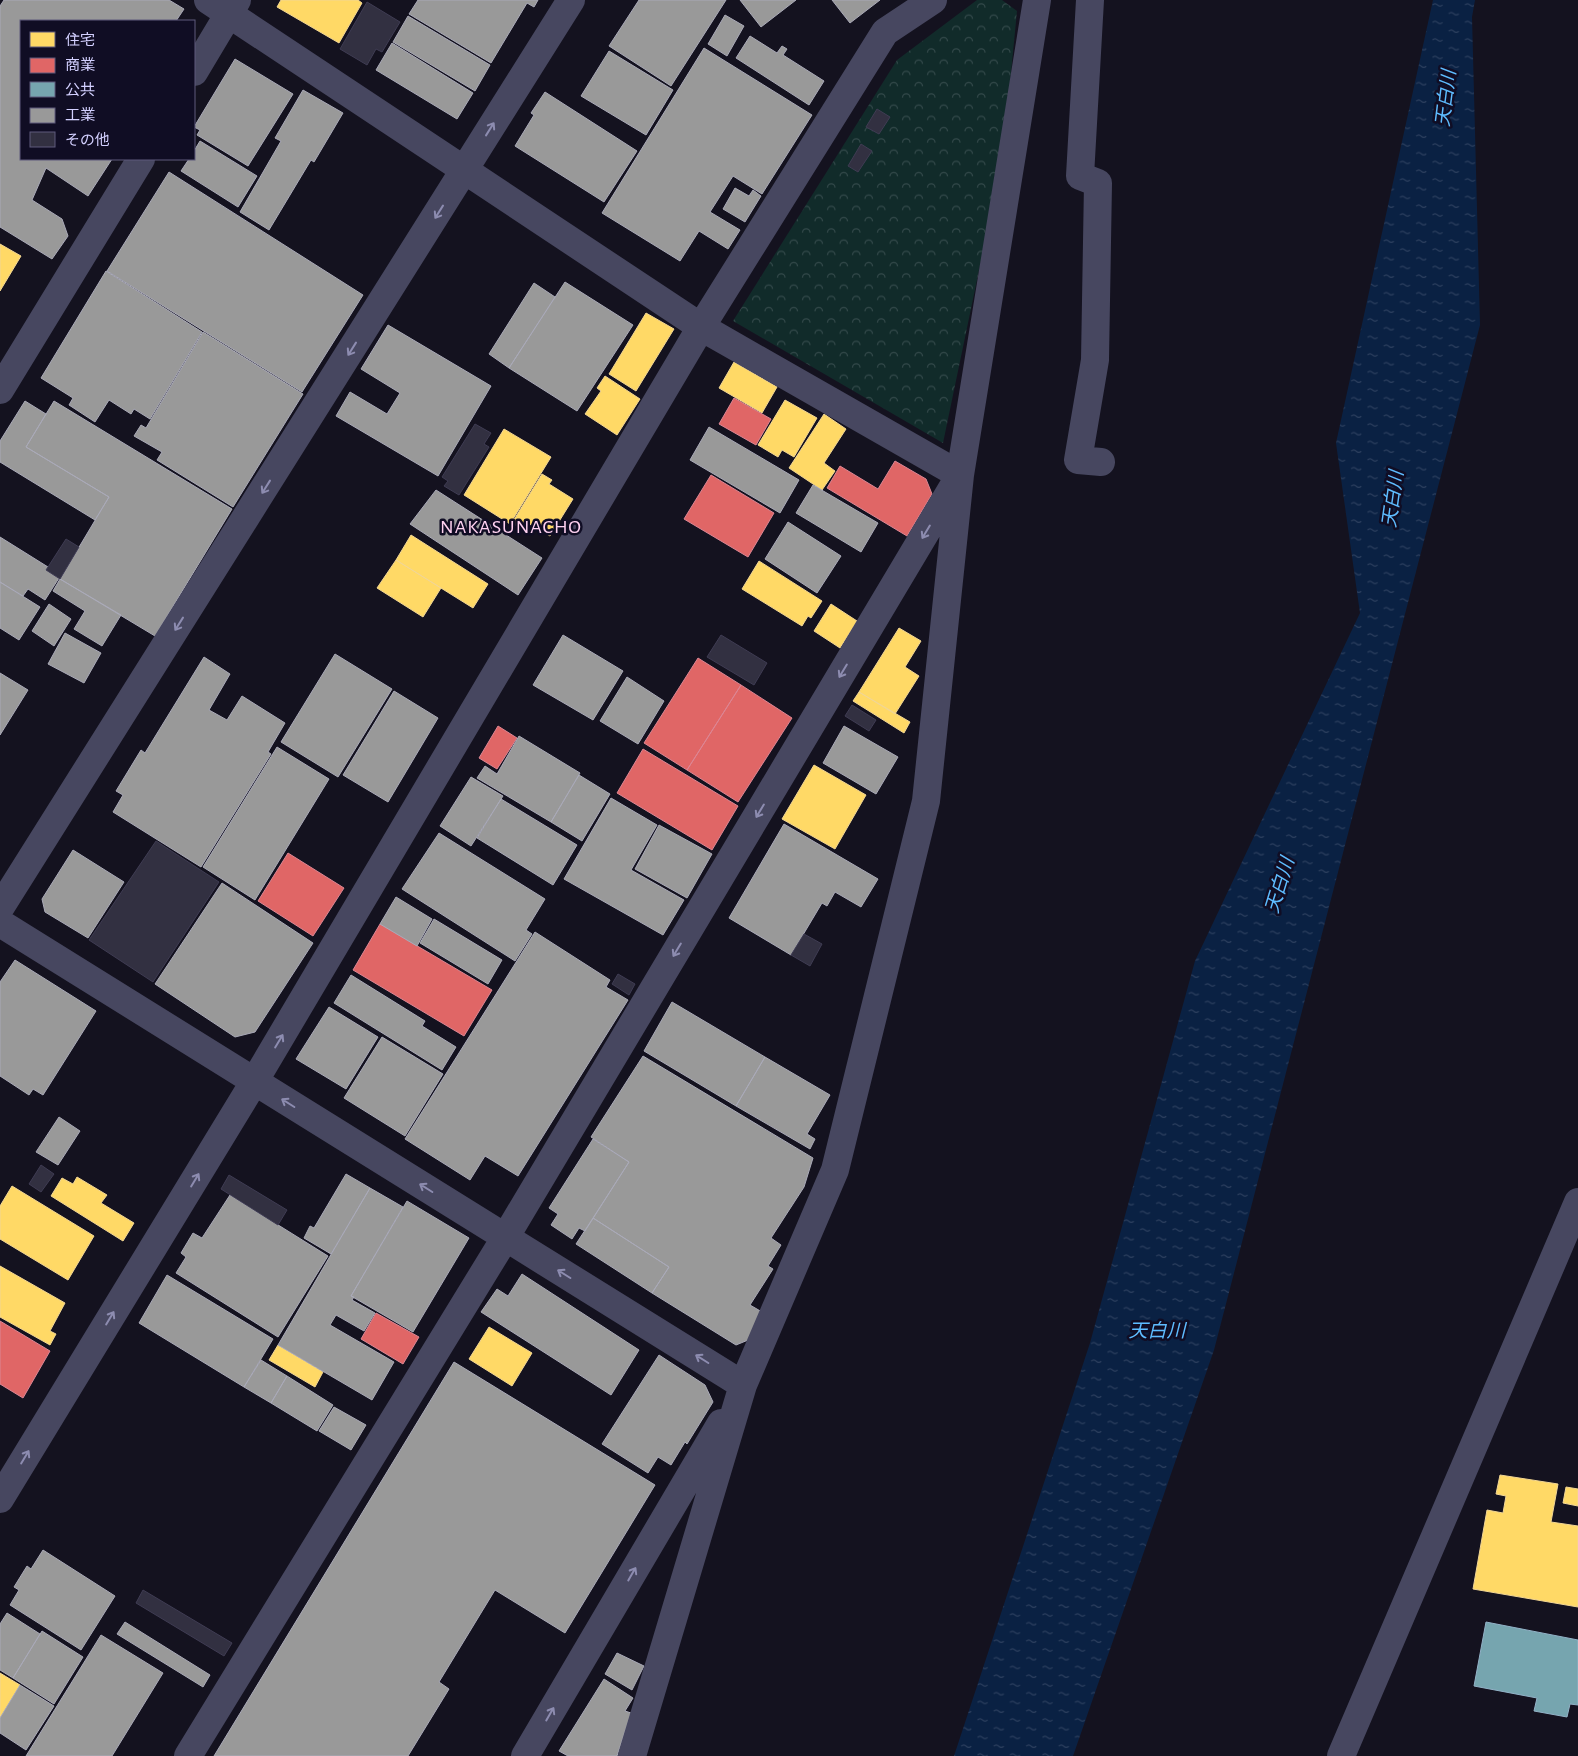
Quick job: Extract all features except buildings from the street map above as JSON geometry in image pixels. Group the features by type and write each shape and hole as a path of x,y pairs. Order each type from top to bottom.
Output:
{"street":[{"path":"0,908 571,0"},
{"path":"0,1499 254,1082 701,327 886,32 933,0"},
{"path":"632,1756 744,1385 835,1170 926,801 960,475 1037,0"},
{"path":"1090,0 1080,176 1098,184 1095,360 1078,460 1101,462"},
{"path":"195,70 225,5 465,171 701,327 960,475"},
{"path":"0,390 140,160"},
{"path":"188,1756 505,1238 960,475"},
{"path":"0,923 744,1385"},
{"path":"1341,1756 1578,1202"},
{"path":"525,1756 744,1385"}],"green space":[{"path":"977,0 1002,0 1017,11 1003,155 943,443 733,321 897,60"}],"water":[{"name":"天白川","path":"1433,0 1475,0 1472,17 1480,325 1214,1350 1073,1756 954,1756 1090,1343 1195,961 1360,613 1336,443"}],"district":[{"name":"NAKASUNACHO","path":"511,526"}]}
